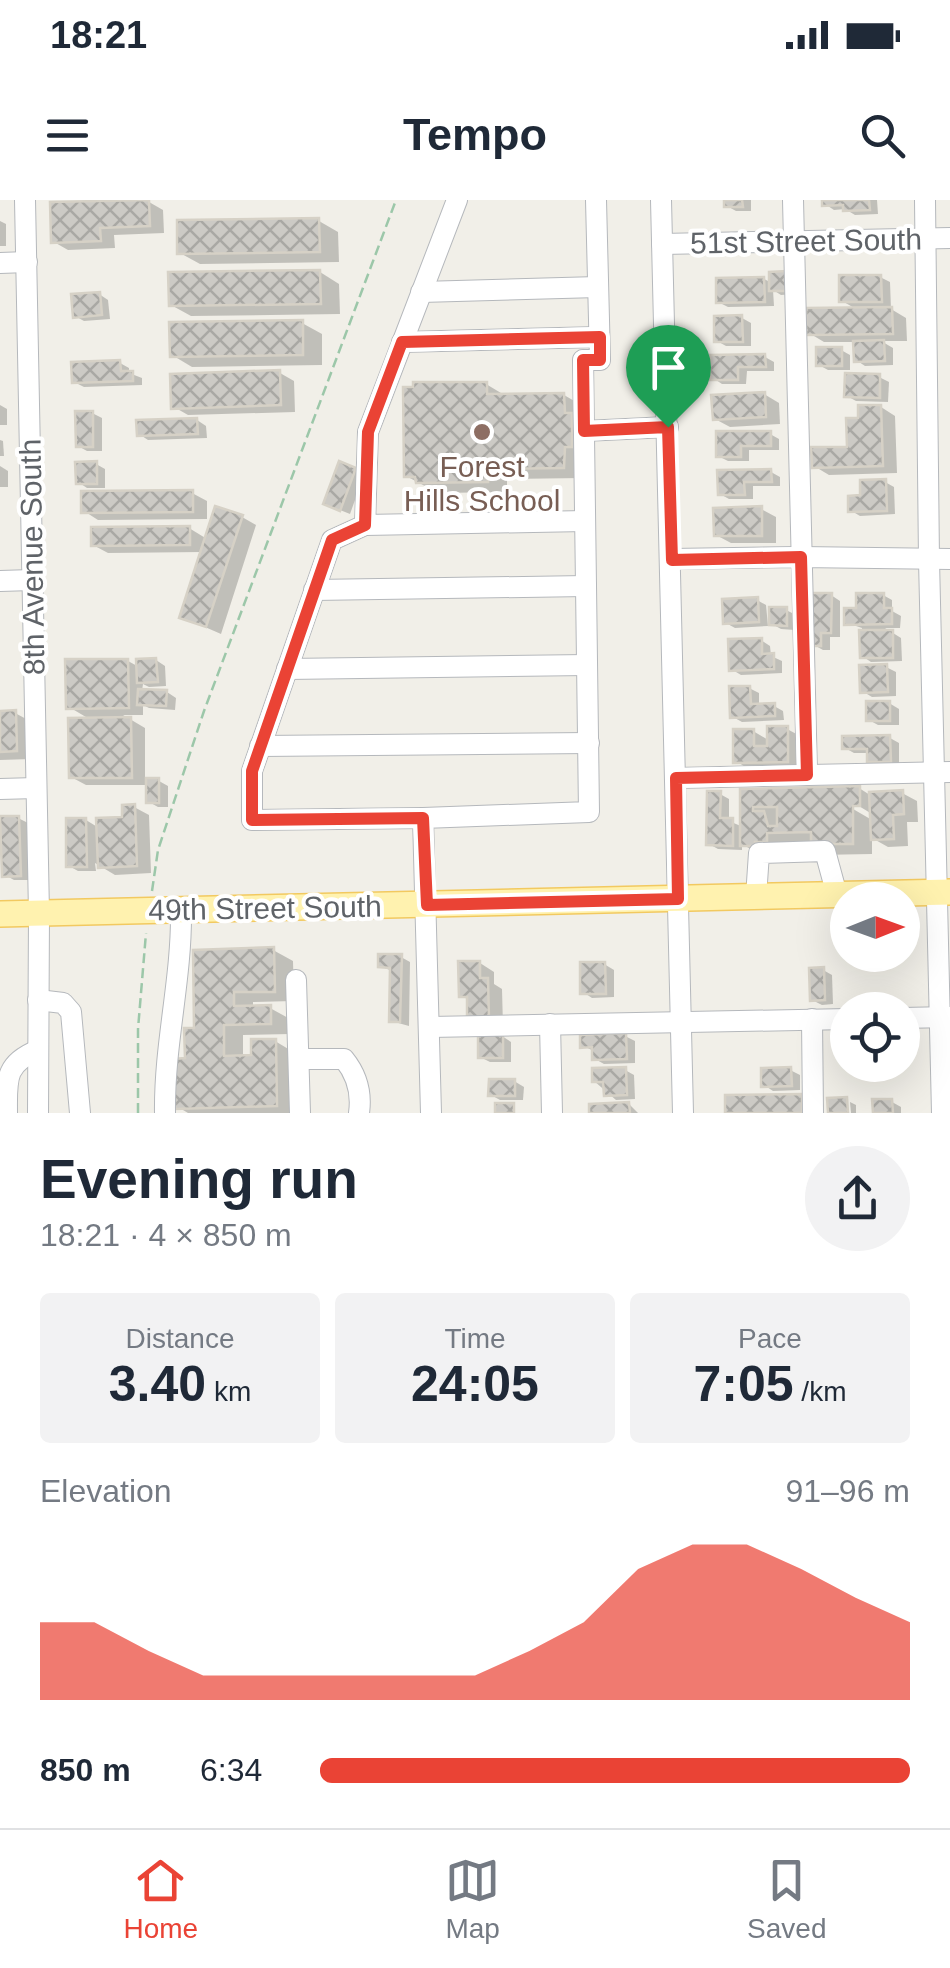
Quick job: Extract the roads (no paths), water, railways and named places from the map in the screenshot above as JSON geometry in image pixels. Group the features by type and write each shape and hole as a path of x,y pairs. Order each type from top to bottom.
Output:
{"main road":[{"name":"49th Street South","path":"0,914 830,895"}],"street":[{"name":"8th Avenue South","path":"26,200 39,914 38,1113"},
{"path":"365,525 368,432 457,200"},
{"path":"585,521 365,525 332,540 252,771 252,820 590,812 583,360 600,360 596,200"},
{"path":"662,200 683,1113"},
{"path":"794,200 807,775"},
{"path":"924,200 939,560 945,1017 942,1113"},
{"name":"51st Street South","path":"662,244 950,238"},
{"path":"0,263 26,262"},
{"path":"422,292 598,287"},
{"path":"402,342 600,337"},
{"path":"584,431 668,427"},
{"path":"672,560 939,560"},
{"path":"0,581 32,580"},
{"path":"314,590 586,586"},
{"path":"287,668 588,665"},
{"path":"260,746 588,743"},
{"path":"676,778 943,772"},
{"path":"0,790 36,788"},
{"path":"423,818 431,1113"},
{"path":"756,897 759,853 825,851 833,882"},
{"path":"165,1113 166,1048 176,1004 181,910"},
{"path":"296,980 300,1113"},
{"path":"38,1000 63,1003 71,1012 80,1113"},
{"path":"920,1018 945,1017"},
{"path":"812,1019 812,1113"},
{"path":"430,1027 830,1019"},
{"path":"550,1024 552,1113"},
{"path":"7,1113 7,1078 19,1058 38,1050"},
{"path":"298,1058 344,1059 355,1072 361,1101 359,1113"}],"place":[{"name":"Forest Hills School","path":"482,432"}]}
